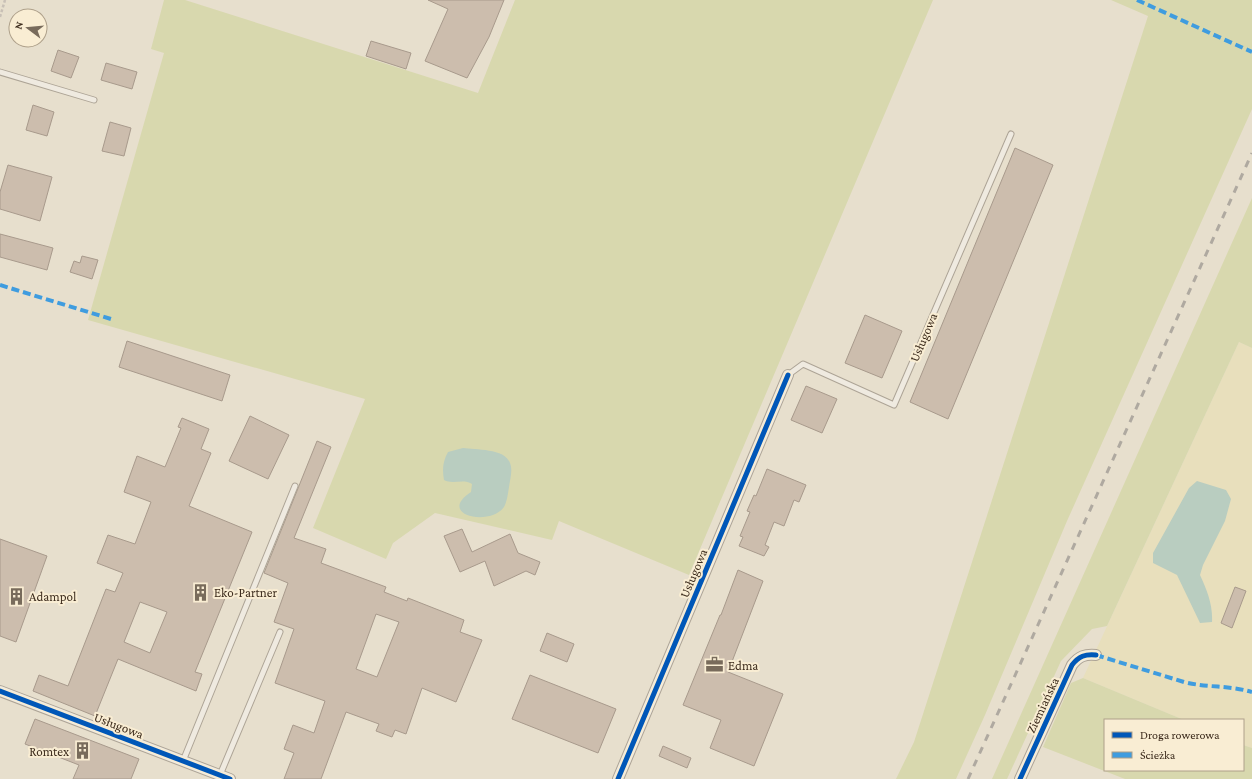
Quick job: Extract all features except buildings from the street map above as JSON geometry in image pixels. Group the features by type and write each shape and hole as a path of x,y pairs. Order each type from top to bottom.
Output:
{"street":[{"name":"Usługowa","path":"618,779 788,375"},
{"name":"Ziemiańska","path":"1020,779 1072,664 1085,654 1096,655"},
{"name":"Usługowa","path":"0,691 225,777"}],"lane":[{"path":"0,72 94,100"},
{"name":"Usługowa","path":"788,375 803,364 894,405 1011,134"},
{"path":"183,761 295,486"},
{"path":"225,777 280,632"}],"path":[{"path":"0,17 5,0"}],"shaded area":[{"path":"1239,342 1252,348 1252,748 1244,745 1244,719 1182,719 1083,678"},
{"path":"463,448 496,452 507,458 510,463 511,475 507,500 504,507 497,513 478,517 469,516 462,512 459,507 462,500 471,492 472,484 469,482 451,482 444,480 443,465 448,452"},
{"path":"1197,481 1226,490 1231,499 1225,521 1203,565 1200,575 1209,598 1212,610 1212,622 1200,623 1177,575 1153,563 1153,553 1189,488"}],"green space":[{"path":"164,0 185,0 478,93 515,0 933,0 689,575 559,521 552,540 435,513 393,543 386,559 313,528 365,399 88,320 164,53 151,49"},
{"path":"1111,0 1252,0 1252,109 1067,521 985,715 956,779 896,779 914,742 1148,16"},
{"path":"1252,198 1252,348 1239,342 1107,626 1092,629 1061,661 1007,779 992,779"},
{"path":"1083,678 1182,719 1104,719 1104,771 1043,747 1071,683"},
{"path":"1244,745 1252,748 1252,779 1125,779 1104,771 1244,771"}],"railway":[{"path":"968,779 1252,153"}],"marked path":[{"path":"1137,0 1252,52"},
{"path":"0,285 111,319"},
{"path":"1096,655 1184,682 1235,688 1252,692"}],"cycle path":[{"path":"618,779 788,375"},
{"path":"1020,779 1072,665 1082,656 1096,655"},
{"path":"0,691 230,779"}],"place":[{"name":"Eko-Partner","path":"201,592"},
{"name":"Adampol","path":"16,596"},
{"name":"Edma","path":"715,665"},
{"name":"Romtex","path":"82,751"}]}
